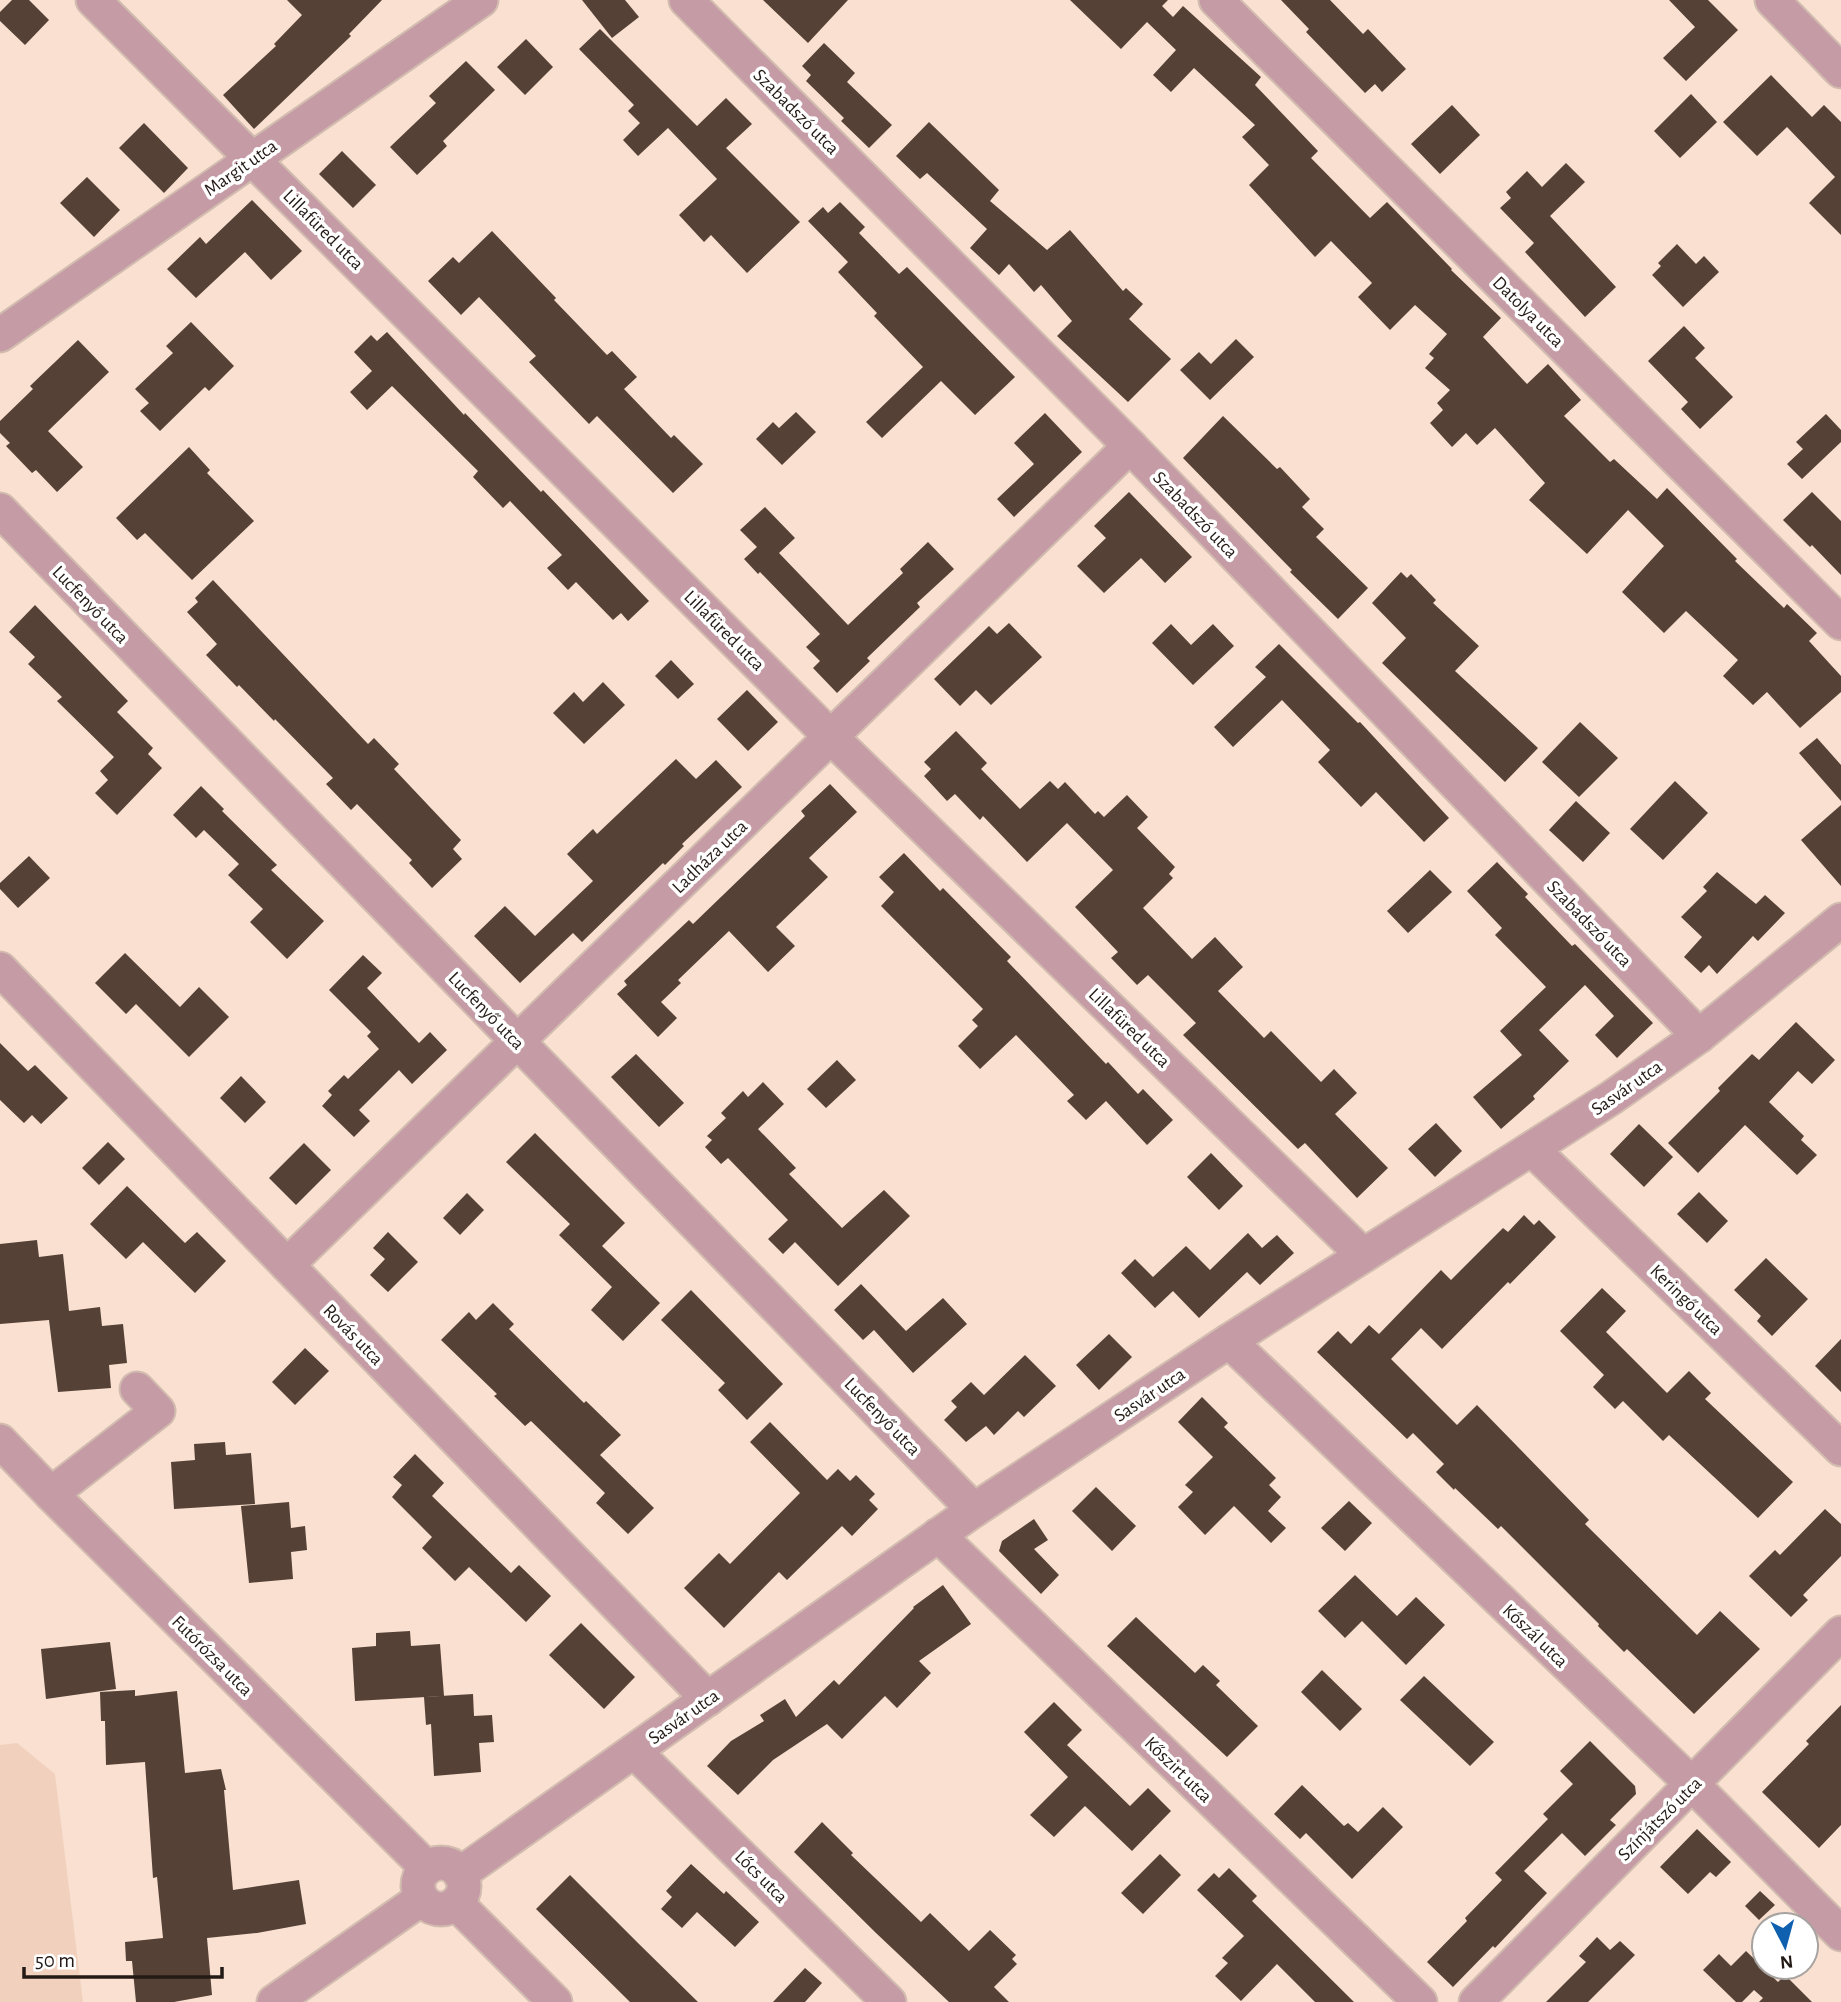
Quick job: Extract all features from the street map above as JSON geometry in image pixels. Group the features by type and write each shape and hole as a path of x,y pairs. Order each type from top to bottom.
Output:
{"street":[{"name":"Lillafüred utca","path":"93,0 831,737 1363,1255"},
{"name":"Margit utca","path":"0,335 481,0"},
{"name":"Szabadszó utca","path":"687,0 1130,446 1699,1036"},
{"name":"Datolya utca","path":"1216,0 1841,622"},
{"path":"1772,0 1841,71"},
{"name":"Ladháza utca","path":"287,1265 1130,446"},
{"name":"Lucfenyő utca","path":"0,510 974,1510"},
{"name":"Sasvár utca","path":"458,1889 634,1751 938,1535 1229,1340 1533,1150 1611,1098 1699,1036 1841,920"},
{"name":"Rovás utca","path":"0,969 708,1699"},
{"name":"Keringő utca","path":"1533,1150 1841,1449"},
{"name":"Kőszál utca","path":"1229,1340 1692,1784 1841,1934"},
{"path":"51,1494 158,1410 137,1389"},
{"name":"Futórózsa utca","path":"0,1441 424,1884"},
{"name":"Kőszirt utca","path":"938,1535 1420,2002"},
{"name":"Színjátszó utca","path":"1476,2002 1841,1633"},
{"name":"Lőcs utca","path":"634,1751 889,2002"},
{"path":"274,2002 424,1884 441,1863 449,1864 458,1889 555,2002"}],"shaded area":[{"path":"17,1743 55,1774 83,2002 0,2002 0,1745"}],"building":[{"path":"12,0 29,0 49,20 25,45 0,21 0,12"},
{"path":"287,0 382,0 349,34 351,36 254,129 223,95 276,46 274,44 302,15"},
{"path":"582,0 625,0 639,17 612,38"},
{"path":"763,0 848,0 808,43"},
{"path":"1070,0 1168,0 1162,6 1173,17 1183,6 1261,77 1255,85 1318,151 1311,158 1370,218 1387,202 1501,318 1483,337 1527,384 1548,364 1581,400 1564,416 1610,462 1614,459 1657,499 1667,488 1737,559 1735,561 1784,608 1787,604 1817,633 1809,641 1841,676 1841,692 1800,728 1767,692 1753,705 1723,676 1738,660 1686,611 1664,633 1622,592 1664,546 1628,510 1587,554 1529,500 1545,483 1495,428 1477,445 1466,433 1452,447 1430,423 1443,410 1437,403 1450,390 1425,368 1434,358 1429,354 1447,334 1415,305 1390,330 1358,297 1372,283 1331,241 1315,257 1249,185 1269,165 1242,137 1255,125 1194,68 1171,92 1153,75 1176,50 1147,22 1121,49"},
{"path":"1281,0 1330,0 1363,34 1368,29 1406,69 1382,92 1375,84 1365,93 1306,32 1309,29"},
{"path":"1669,0 1708,0 1738,30 1686,81 1663,58 1695,27"},
{"path":"600,29 697,126 726,98 752,124 726,148 800,222 747,273 711,235 704,242 679,215 717,179 668,128 638,156 623,140 640,123 628,111 634,105 579,49"},
{"path":"526,39 553,67 525,95 497,67"},
{"path":"824,43 855,73 847,82 892,125 869,148 841,121 844,118 806,81 811,75 802,66"},
{"path":"466,61 495,90 443,141 447,146 417,175 390,147 436,103 429,96"},
{"path":"1771,75 1812,117 1824,105 1841,122 1841,235 1809,203 1835,177 1787,127 1757,156 1723,122"},
{"path":"1691,94 1717,122 1680,158 1654,131"},
{"path":"1452,105 1480,135 1440,174 1411,144"},
{"path":"929,122 999,190 990,201 1047,250 1070,230 1123,291 1126,288 1143,304 1129,319 1171,359 1128,402 1057,336 1072,321 1041,285 1034,292 1009,264 999,275 970,248 987,229 927,173 920,179 896,156"},
{"path":"144,123 188,168 164,193 119,148"},
{"path":"342,151 376,185 353,208 319,174"},
{"path":"1566,163 1585,182 1550,216 1616,287 1585,317 1525,252 1534,243 1500,208 1511,198 1506,192 1527,171 1542,187"},
{"path":"87,177 120,210 94,237 60,203"},
{"path":"252,200 302,251 271,280 245,252 196,298 167,269 200,237 206,244"},
{"path":"840,202 865,227 859,233 899,274 907,267 1015,377 975,415 941,381 882,438 866,422 923,367 874,316 877,313 838,272 848,262 808,221 823,207 828,213"},
{"path":"492,231 607,355 612,351 637,377 624,389 671,438 674,435 703,464 673,493 597,416 589,424 529,362 536,356 479,297 461,315 428,281 453,257 459,263"},
{"path":"1677,244 1696,264 1704,256 1719,272 1683,307 1652,275 1661,266 1658,263"},
{"path":"191,322 234,366 209,391 205,387 160,431 140,411 149,403 135,389 173,353 166,346"},
{"path":"1684,326 1705,348 1695,358 1733,397 1700,429 1681,409 1688,402 1648,361"},
{"path":"387,332 464,415 465,413 541,492 543,490 649,601 628,621 621,613 613,620 576,582 568,590 547,568 562,555 510,501 503,508 473,477 478,471 392,386 367,410 350,392 372,371 354,352 371,335 377,341"},
{"path":"1236,339 1254,357 1210,400 1180,370 1199,352 1211,364"},
{"path":"78,340 109,372 48,431 83,467 57,492 36,470 32,473 6,446 10,443 0,433 0,421 33,389 30,386"},
{"path":"796,412 816,432 782,465 756,439 773,422 779,428"},
{"path":"1045,413 1082,452 1014,517 997,499 1034,464 1014,443"},
{"path":"1826,414 1841,430 1841,442 1802,479 1787,464 1803,449 1796,442"},
{"path":"1223,416 1277,469 1280,467 1310,499 1302,507 1324,529 1316,537 1368,588 1338,619 1183,458"},
{"path":"189,447 210,470 207,473 254,521 192,580 145,533 137,540 116,518"},
{"path":"1129,492 1192,557 1165,583 1141,558 1104,593 1077,566 1106,538 1094,526"},
{"path":"1812,492 1841,521 1841,575 1783,520"},
{"path":"765,507 795,538 779,553 848,625 903,573 900,569 928,542 954,569 917,603 920,607 867,658 870,661 837,693 813,668 820,661 806,647 820,634 744,559 757,547 740,530"},
{"path":"1401,572 1407,578 1411,574 1436,600 1433,603 1479,646 1455,671 1538,748 1505,782 1382,663 1406,638 1372,603"},
{"path":"213,580 368,744 374,738 399,764 394,769 461,840 453,849 462,859 432,888 409,863 412,860 357,804 351,810 326,784 333,778 206,655 217,644 187,612 198,602 195,598"},
{"path":"35,605 128,701 117,712 153,748 148,754 162,768 117,815 95,793 108,780 100,771 114,757 57,701 62,697 28,664 35,657 9,632"},
{"path":"1009,623 1042,657 991,705 976,690 960,706 934,679 989,626 997,634"},
{"path":"1171,624 1191,645 1213,624 1234,646 1193,685 1152,643"},
{"path":"1279,644 1358,723 1360,722 1449,818 1424,842 1376,792 1361,807 1318,762 1330,750 1282,700 1233,747 1214,727 1266,677 1255,667"},
{"path":"671,660 694,684 678,699 655,676"},
{"path":"603,682 625,705 584,744 553,713 574,692 583,702"},
{"path":"747,690 778,722 748,751 717,719"},
{"path":"1580,722 1618,758 1579,797 1542,762"},
{"path":"956,731 987,763 981,769 1020,809 1050,781 1058,789 1065,782 1095,814 1098,811 1104,817 1127,795 1148,817 1137,828 1175,867 1169,874 1173,878 1143,908 1192,959 1215,937 1243,967 1218,991 1264,1038 1271,1031 1321,1082 1334,1069 1357,1093 1335,1114 1388,1168 1357,1198 1305,1143 1298,1149 1183,1035 1196,1023 1148,975 1137,985 1111,958 1118,952 1075,907 1113,870 1067,823 1027,862 983,816 980,820 955,794 947,801 924,776 931,769 924,762"},
{"path":"1817,738 1841,765 1841,801 1799,753"},
{"path":"676,759 696,779 716,760 742,787 682,844 684,846 665,865 663,863 582,942 573,933 520,983 474,936 505,906 535,936 593,881 567,854 593,829 597,834"},
{"path":"1675,781 1708,813 1663,860 1630,829"},
{"path":"830,784 857,812 809,858 828,877 776,927 795,946 768,972 729,931 678,980 681,983 661,1002 677,1018 658,1037 617,994 627,985 624,981 689,920 693,924 805,816 801,811"},
{"path":"201,786 224,809 222,811 277,865 271,870 324,921 287,959 250,922 263,909 228,875 239,864 204,830 196,838 173,815"},
{"path":"1576,801 1610,833 1583,862 1549,830"},
{"path":"1841,805 1841,886 1801,840"},
{"path":"904,853 940,891 943,888 1011,957 1007,961 1106,1064 1108,1062 1138,1094 1143,1089 1173,1120 1147,1145 1106,1101 1086,1120 1067,1101 1074,1095 1016,1035 980,1069 958,1046 978,1026 972,1020 983,1009 881,906 894,892 879,877"},
{"path":"29,856 50,878 18,908 0,889 0,883"},
{"path":"1497,862 1528,894 1525,897 1572,946 1575,944 1653,1023 1617,1058 1595,1035 1614,1016 1585,985 1539,1030 1569,1061 1533,1096 1535,1099 1501,1129 1473,1097 1522,1055 1500,1031 1546,987 1495,935 1502,928 1467,891"},
{"path":"1430,870 1452,892 1408,933 1387,911"},
{"path":"1717,872 1756,904 1765,895 1785,913 1758,941 1753,936 1717,974 1709,965 1701,973 1684,957 1702,937 1681,917 1707,891 1703,887"},
{"path":"125,953 180,1007 199,987 229,1017 189,1057 136,1004 126,1014 95,983"},
{"path":"363,955 382,973 367,988 419,1043 430,1032 447,1050 412,1084 399,1070 359,1110 370,1121 354,1137 322,1106 332,1095 328,1091 344,1075 348,1079 379,1049 367,1036 371,1032 329,990"},
{"path":"1796,1022 1835,1060 1812,1084 1798,1071 1769,1102 1804,1136 1801,1140 1817,1155 1797,1175 1745,1125 1698,1173 1668,1143 1720,1091 1718,1088 1752,1054 1759,1060"},
{"path":"0,1043 28,1071 35,1065 68,1098 41,1124 32,1115 24,1123 0,1100"},
{"path":"636,1054 684,1103 659,1127 611,1077"},
{"path":"837,1060 856,1080 826,1108 807,1089"},
{"path":"241,1076 266,1102 245,1123 220,1098"},
{"path":"763,1082 784,1104 758,1129 796,1168 789,1174 842,1228 884,1190 910,1216 838,1286 795,1242 783,1254 768,1239 788,1220 728,1158 721,1164 705,1147 712,1140 707,1136 726,1118 721,1113 743,1091 748,1097"},
{"path":"1436,1123 1462,1151 1435,1177 1408,1149"},
{"path":"1639,1124 1673,1157 1644,1187 1610,1154"},
{"path":"535,1133 625,1223 602,1246 660,1303 623,1341 591,1310 612,1287 559,1235 570,1224 506,1162"},
{"path":"108,1142 125,1159 99,1185 82,1168"},
{"path":"304,1143 331,1170 296,1205 269,1178"},
{"path":"1211,1153 1243,1186 1219,1210 1187,1177"},
{"path":"127,1186 185,1243 197,1232 226,1261 195,1293 143,1242 126,1259 90,1224"},
{"path":"1699,1192 1728,1221 1707,1243 1677,1214"},
{"path":"467,1193 484,1210 460,1235 443,1218"},
{"path":"1524,1215 1534,1225 1539,1220 1556,1237 1442,1349 1421,1328 1391,1359 1457,1425 1477,1405 1589,1520 1585,1524 1697,1635 1720,1611 1760,1649 1694,1714 1627,1649 1624,1652 1501,1526 1498,1529 1436,1472 1444,1464 1413,1433 1407,1439 1317,1352 1338,1331 1351,1344 1369,1325 1379,1334 1441,1270 1451,1280 1503,1228 1508,1232"},
{"path":"388,1232 418,1262 388,1292 370,1275 385,1259 373,1248"},
{"path":"1248,1233 1262,1248 1277,1235 1294,1253 1260,1285 1247,1272 1199,1318 1173,1291 1155,1308 1121,1273 1135,1259 1153,1277 1186,1246 1210,1270"},
{"path":"37,1240 39,1257 63,1254 69,1311 100,1307 102,1326 123,1324 127,1363 109,1365 111,1388 58,1392 49,1320 0,1324 0,1244"},
{"path":"1766,1258 1808,1299 1772,1336 1757,1321 1761,1316 1734,1290"},
{"path":"861,1284 906,1331 943,1298 967,1324 913,1373 874,1330 863,1340 834,1310"},
{"path":"1602,1288 1626,1311 1606,1332 1667,1393 1689,1371 1711,1393 1705,1399 1793,1482 1758,1518 1669,1435 1663,1441 1623,1401 1615,1409 1593,1387 1604,1375 1560,1331"},
{"path":"691,1290 783,1384 747,1420 718,1390 725,1383 661,1320"},
{"path":"493,1303 514,1324 509,1329 584,1403 586,1401 621,1435 600,1455 654,1508 628,1534 596,1503 605,1493 531,1421 525,1426 494,1396 497,1394 441,1340 469,1312 476,1320"},
{"path":"1109,1334 1132,1357 1099,1390 1076,1365"},
{"path":"1841,1339 1841,1392 1815,1366"},
{"path":"305,1348 329,1371 295,1405 272,1382"},
{"path":"1025,1355 1056,1386 1024,1417 1018,1411 994,1435 986,1426 966,1442 944,1420 957,1407 951,1401 971,1382 984,1395"},
{"path":"1202,1397 1228,1423 1224,1427 1276,1478 1269,1485 1281,1497 1268,1511 1286,1528 1271,1543 1234,1506 1205,1535 1178,1507 1193,1492 1185,1485 1213,1457 1178,1422"},
{"path":"770,1422 827,1480 838,1469 850,1481 856,1475 875,1494 869,1500 878,1509 852,1536 842,1526 787,1580 779,1572 724,1628 684,1588 719,1553 730,1564 800,1493 750,1442"},
{"path":"225,1442 226,1455 251,1453 255,1504 174,1509 171,1462 195,1460 194,1444"},
{"path":"415,1454 444,1483 432,1496 511,1573 519,1565 551,1596 526,1622 469,1567 455,1581 422,1548 432,1537 392,1497 402,1485 393,1477"},
{"path":"1096,1487 1136,1526 1112,1551 1072,1511"},
{"path":"1349,1501 1372,1523 1345,1551 1321,1528"},
{"path":"289,1502 291,1528 305,1526 307,1550 291,1552 293,1579 249,1583 241,1506"},
{"path":"1825,1509 1841,1524 1841,1556 1803,1595 1808,1600 1791,1617 1749,1576 1775,1550 1780,1555"},
{"path":"1034,1519 1048,1540 1034,1549 1059,1575 1041,1594 999,1551 1002,1541"},
{"path":"1355,1575 1397,1616 1416,1597 1445,1625 1406,1665 1362,1621 1345,1638 1318,1611"},
{"path":"943,1585 971,1624 919,1661 931,1673 897,1708 885,1696 842,1739 827,1724 773,1760 738,1795 707,1766 731,1741 764,1721 760,1715 785,1699 796,1717 834,1680 839,1685 913,1607"},
{"path":"1136,1617 1195,1673 1203,1665 1220,1681 1216,1685 1258,1726 1227,1757 1107,1646"},
{"path":"581,1623 635,1677 604,1709 549,1655"},
{"path":"410,1631 411,1646 440,1644 444,1696 355,1701 352,1648 376,1646 376,1633"},
{"path":"110,1642 116,1689 46,1699 41,1649"},
{"path":"1322,1670 1362,1709 1340,1731 1301,1692"},
{"path":"1424,1676 1494,1742 1470,1766 1400,1700"},
{"path":"135,1690 135,1696 177,1691 185,1773 221,1769 226,1790 233,1890 299,1880 306,1924 207,1938 212,1995 174,2002 136,2002 132,1961 126,1961 125,1942 163,1938 157,1877 153,1878 145,1762 106,1765 105,1721 101,1721 100,1692"},
{"path":"473,1694 474,1716 492,1715 494,1742 479,1743 481,1772 434,1776 431,1724 426,1725 424,1697"},
{"path":"1054,1702 1082,1730 1067,1745 1130,1806 1148,1788 1171,1811 1132,1851 1085,1806 1054,1837 1030,1815 1068,1777 1024,1732"},
{"path":"1841,1705 1841,1825 1819,1848 1762,1792 1809,1744 1806,1741"},
{"path":"1590,1741 1635,1786 1636,1794 1610,1820 1616,1825 1585,1856 1562,1833 1524,1871 1547,1893 1495,1948 1493,1946 1453,1987 1427,1962 1502,1880 1495,1873 1548,1819 1543,1814 1573,1784 1560,1771"},
{"path":"1302,1785 1344,1826 1348,1823 1358,1832 1383,1807 1403,1827 1352,1879 1306,1833 1300,1839 1274,1814"},
{"path":"822,1822 853,1853 851,1855 921,1922 930,1913 969,1951 990,1930 1016,1955 1012,1959 1017,1964 994,1987 1009,2002 949,2002 876,1933 794,1852"},
{"path":"1697,1829 1731,1862 1716,1877 1710,1872 1688,1894 1660,1867"},
{"path":"1160,1854 1181,1875 1143,1914 1121,1893"},
{"path":"691,1864 724,1894 726,1891 759,1922 735,1947 697,1912 682,1928 661,1909 672,1897 666,1891"},
{"path":"1229,1868 1257,1896 1252,1901 1354,2002 1315,2002 1277,1964 1241,2001 1215,1976 1228,1963 1222,1958 1244,1936 1197,1890 1214,1873 1219,1878"},
{"path":"570,1875 698,2002 630,2002 536,1909"},
{"path":"1760,1891 1775,1905 1769,1911 1750,1911 1745,1906"},
{"path":"1597,1937 1610,1950 1620,1941 1635,1955 1588,2002 1546,2002 1586,1962 1579,1956"},
{"path":"1746,1951 1750,1955 1750,1981 1791,1981 1812,2002 1759,2002 1763,1998 1754,1990 1742,2002 1736,2002 1703,1970 1719,1954 1731,1966"},
{"path":"805,1968 822,1983 805,2002 773,2002"}]}
